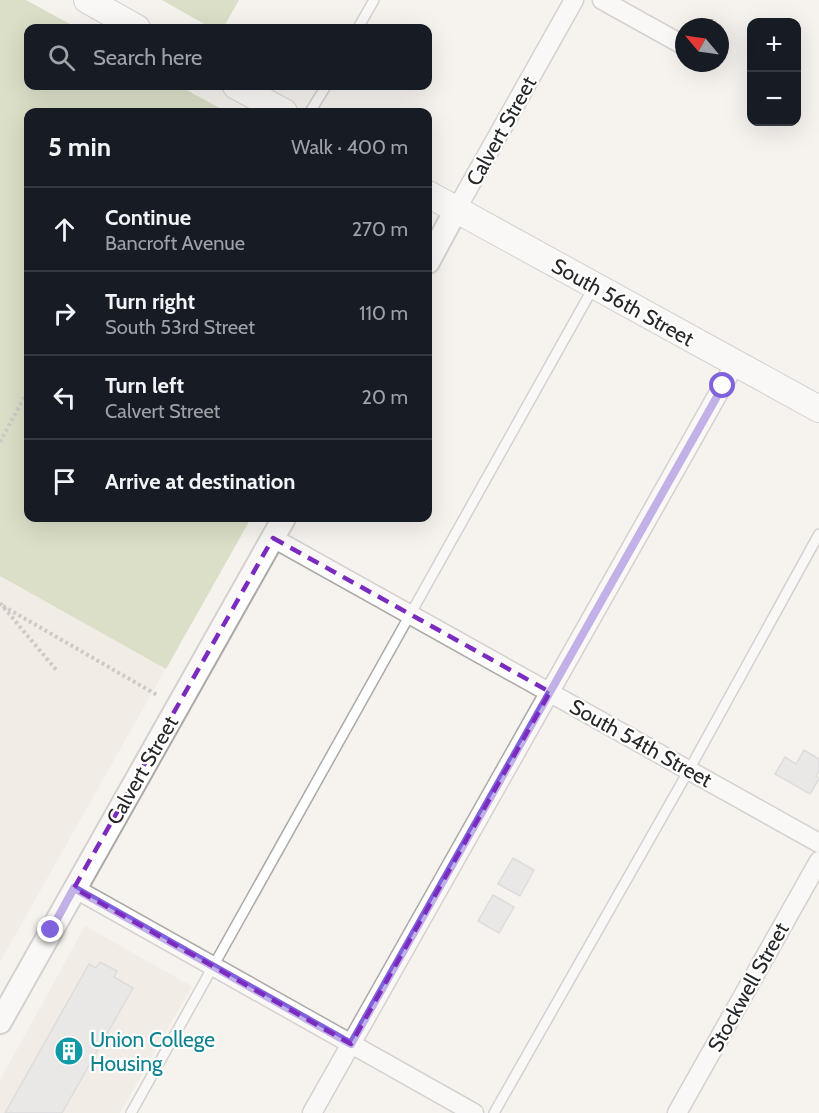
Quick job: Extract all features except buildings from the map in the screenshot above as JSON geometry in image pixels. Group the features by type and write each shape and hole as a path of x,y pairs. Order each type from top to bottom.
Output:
{"main road":[{"path":"87,0 130,24"},
{"path":"244,90 277,108"},
{"name":"South 56th Street","path":"432,196 819,409"}],"street":[{"name":"Calvert Street","path":"432,255 574,0"},
{"path":"602,0 675,41"},
{"path":"312,1113 735,364"},
{"name":"Calvert Street","path":"0,1022 282,522"},
{"name":"South 54th Street","path":"273,538 819,843"},
{"name":"Stockwell Street","path":"677,1113 819,861"},
{"path":"74,888 474,1113"}],"lane":[{"path":"360,24 374,0"},
{"path":"312,108 324,90"},
{"path":"131,1113 594,286"},
{"path":"494,1113 689,770 819,534"}],"path":[{"path":"0,442 24,397"},
{"path":"1,604 58,672"},
{"path":"1,604 157,695"}],"highlighted area":[{"path":"273,538 550,692 351,1044 74,888"}],"shaded area":[{"path":"0,0 26,0 70,24 24,24 24,90 186,90 220,108 24,108 24,522 249,522 0,962"},
{"path":"85,926 192,986 120,1113 0,1113 0,1080"}],"green space":[{"path":"0,0 26,0 70,24 24,24 24,90 186,90 220,108 24,108 24,522 249,522 166,669 0,576"},
{"path":"162,0 239,0 225,24 204,24"}],"place":[{"name":"Union College Housing","path":"69,1051"}],"route":[{"path":"51,930 74,888 351,1044 723,386"}]}
